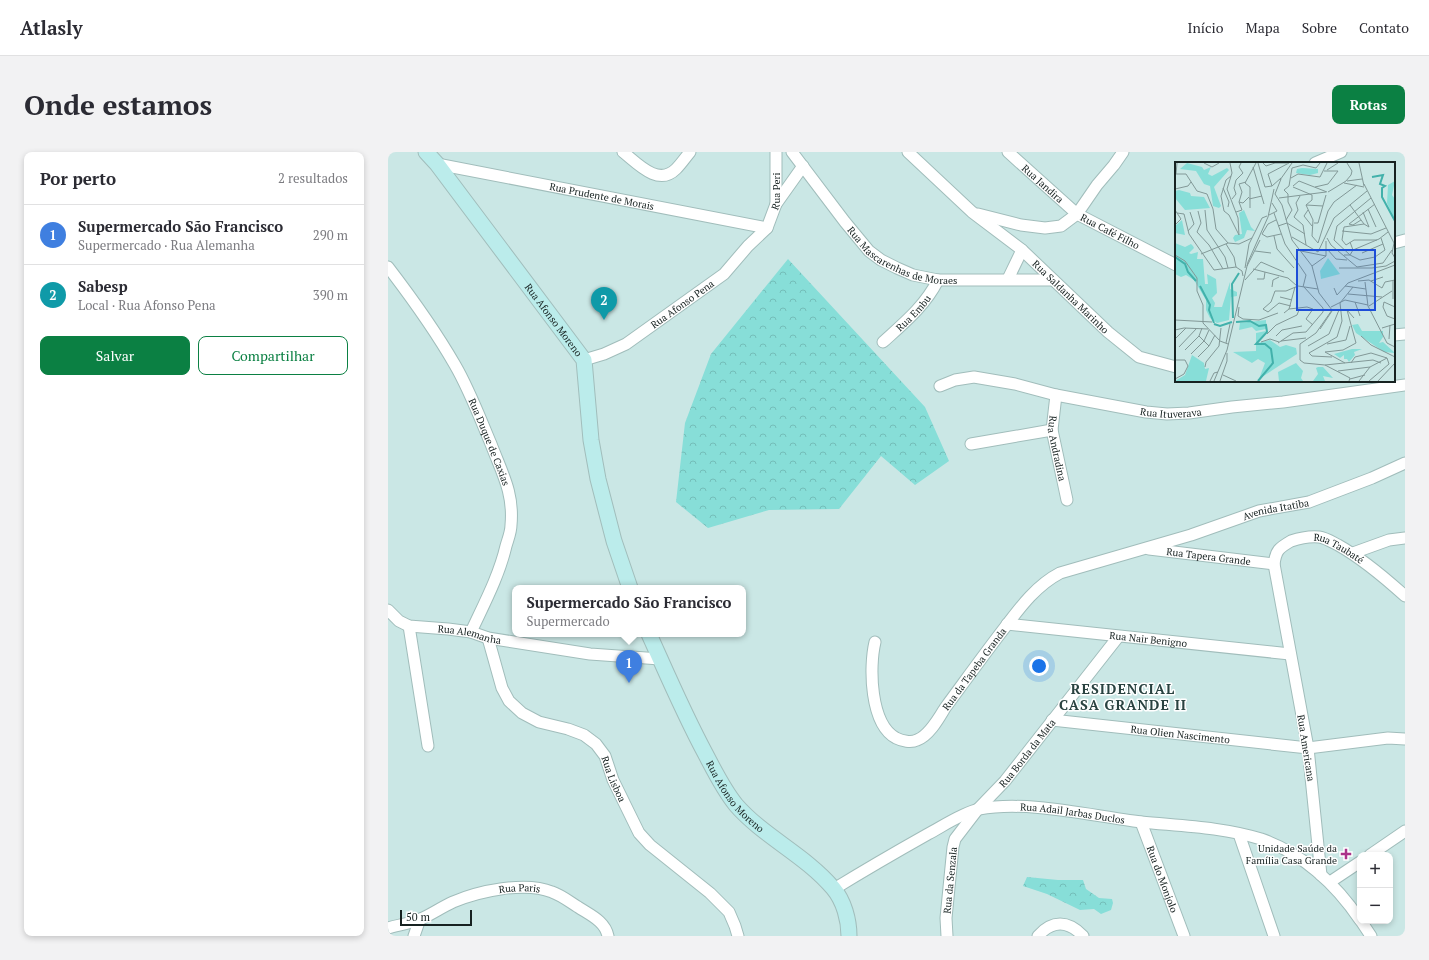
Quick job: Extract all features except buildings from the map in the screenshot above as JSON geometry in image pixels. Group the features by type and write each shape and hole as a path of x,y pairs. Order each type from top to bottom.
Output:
{"main road":[{"name":"Rua Afonso Moreno","path":"426,152 437,164 584,360 591,440 598,479 614,541 629,585"},
{"name":"Rua Afonso Moreno","path":"651,637 683,712 722,784 736,805 758,826 818,873 834,889 843,906 850,935"}],"street":[{"path":"623,152 645,170 654,175 662,176 670,174 676,170 690,152"},
{"name":"Rua Peri","path":"767,228 776,204 776,152"},
{"name":"Rua Mascarenhas de Moraes","path":"792,152 869,251 881,260 897,268 913,275 938,280 1053,280"},
{"name":"Rua Saldanha Marinho","path":"908,152 972,212 1022,250 1108,332 1140,357 1175,367"},
{"name":"Rua Jandira","path":"1008,152 1077,214"},
{"path":"1077,214 1097,185 1123,152"},
{"path":"1317,162 1341,152"},
{"name":"Rua Prudente de Morais","path":"437,164 767,228"},
{"path":"776,204 803,166"},
{"name":"Rua Café Filho","path":"972,212 1021,225 1045,228 1061,226 1077,214 1175,265"},
{"name":"Rua Afonso Pena","path":"584,360 604,354 626,344 659,321 724,274 748,246 767,228"},
{"path":"1395,243 1405,240"},
{"path":"1008,279 1022,250"},
{"name":"Rua Duque de Caxias","path":"388,267 455,365 482,422 504,475 509,493 512,514 511,527 503,559 494,584 471,632"},
{"name":"Rua Embu","path":"883,342 924,303 938,280"},
{"path":"1395,335 1405,334"},
{"name":"Rua Ituverava","path":"940,386 956,380 974,377 1015,384 1056,395 1146,412 1167,414 1189,413 1283,402 1405,385"},
{"name":"Rua Andradina","path":"1056,395 1052,430 1067,500"},
{"path":"971,444 1052,430"},
{"name":"Avenida Itatiba","path":"1144,548 1191,535 1259,511 1309,502 1372,478 1405,462"},
{"name":"Rua Taubaté","path":"1274,564 1276,553 1280,548 1300,538 1318,537 1326,539 1353,553 1383,576 1405,596"},
{"path":"1353,553 1389,540 1405,538"},
{"name":"Rua Tapera Grande","path":"1144,548 1274,564"},
{"name":"Rua da Tapeba Granda","path":"875,642 873,679 874,701 877,713 893,737 907,742 917,740 934,724 1007,624 1042,585 1060,573 1144,548"},
{"name":"Rua Americana","path":"1274,564 1308,748 1326,879"},
{"name":"Rua Alemanha","path":"388,610 393,622 409,626 471,632 488,638 590,654 660,659"},
{"name":"Rua Nair Benigno","path":"1007,624 1118,637 1290,654"},
{"path":"409,626 428,746"},
{"name":"Rua Borda da Mata","path":"978,809 1005,781 1118,637"},
{"name":"Rua Lisboa","path":"488,638 500,681 509,701 522,713 539,722 568,729 584,735 596,744 605,756 613,780 639,833 650,845 710,893 729,912 738,936"},
{"name":"Rua Olien Nascimento","path":"1052,720 1308,748 1388,738 1405,739"},
{"name":"Rua Adail Jarbas Duclos","path":"834,889 869,867 953,820 978,809 1012,806 1141,822 1213,828 1239,834 1261,840 1282,850 1309,864 1326,879"},
{"name":"Rua da Senzala","path":"947,936 946,918 953,847 956,839 978,809"},
{"name":"Rua do Monjolo","path":"1141,822 1184,936"},
{"path":"1374,852 1405,831"},
{"path":"1239,834 1274,936"},
{"path":"1357,864 1326,879 1357,916"},
{"name":"Rua Paris","path":"388,928 420,919 453,902 469,896 510,888 536,888 552,892 599,920 606,927 608,936"},
{"path":"940,936 946,918"},
{"path":"414,936 420,919"},
{"path":"1038,936 1045,928 1052,924 1065,924 1084,936"},
{"path":"1363,924 1371,936"}],"green space":[{"path":"788,259 925,407 949,461 915,485 881,456 839,509 769,510 708,528 676,502 685,423 711,354"},
{"path":"1027,877 1058,880 1083,880 1086,889 1099,898 1112,899 1113,903 1111,910 1101,914 1094,909 1080,910 1047,894 1023,886"}],"place":[{"name":"Sabesp","path":"604,320"},
{"name":"Supermercado São Francisco","path":"629,683"},
{"name":"Unidade Saúde da Família Casa Grande","path":"1346,854"}],"district":[{"name":"RESIDENCIAL CASA GRANDE II","path":"1123,696"}]}
